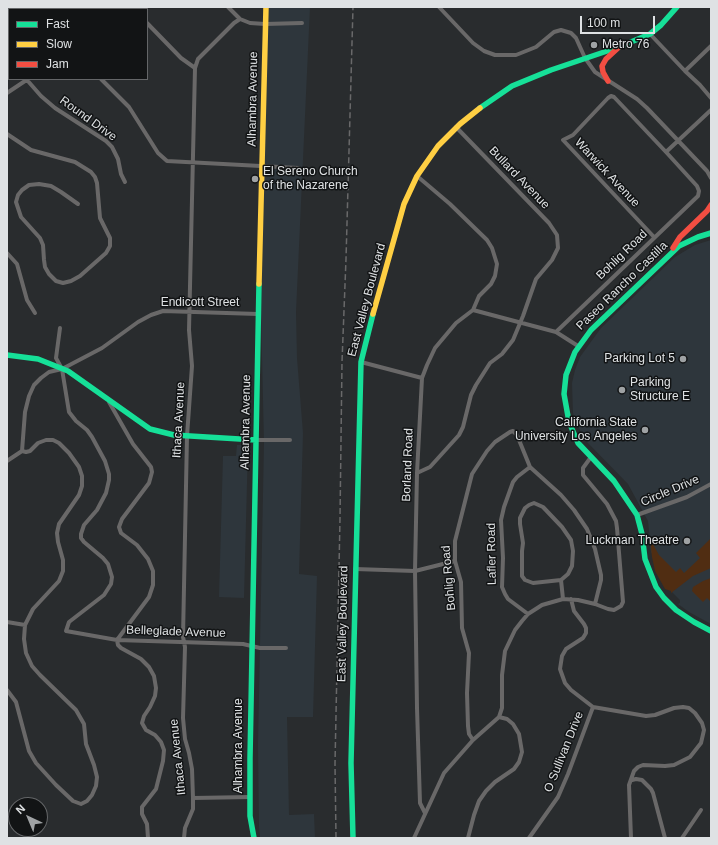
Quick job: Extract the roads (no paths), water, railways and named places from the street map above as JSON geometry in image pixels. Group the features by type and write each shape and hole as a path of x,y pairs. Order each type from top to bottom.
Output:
{"main road":[{"name":"Alhambra Avenue","path":"254,838 250,816 252,646 256,440 258,410 258,314 266,7"},
{"name":"East Valley Boulevard","path":"353,838 351,763 361,362 368,331 404,204 417,176 438,146 456,127 488,101 512,86 551,70 650,34 661,25 677,7"},
{"path":"608,81 602,68 604,62 620,46"},
{"path":"669,255 680,237 711,206"},
{"name":"Paseo Rancho Castilla","path":"711,233 689,240 679,246 591,330 578,346 569,364 564,394 564,404 569,422 581,446 614,481 637,515 642,534 646,564 656,587 676,610 711,631"},
{"path":"7,355 38,359 68,372 150,429 165,434 256,440"}],"street":[{"path":"228,7 240,19 253,23 302,23"},
{"path":"439,7 473,43 490,53 505,56 525,53 536,47 554,32 561,30 571,33 576,38 585,58 594,72 637,99 679,140 707,171 711,178"},
{"path":"7,17 7,22"},
{"path":"148,24 181,58 195,68 198,59 234,23 240,19"},
{"path":"650,34 711,98"},
{"path":"685,71 711,46"},
{"name":"Ithaca Avenue","path":"184,838 185,828 193,809 192,769 185,739 183,718 187,436 192,366 189,330 195,68"},
{"path":"7,93 28,80"},
{"name":"Round Drive","path":"28,80 41,96 55,108 106,141 112,147 118,159 125,182"},
{"path":"103,80 129,107 162,158 167,161 298,168"},
{"name":"Warwick Avenue","path":"654,237 563,140 573,135 611,96 614,97 666,152"},
{"path":"666,152 711,110"},
{"name":"Bullard Avenue","path":"456,127 549,223 557,235 558,248 552,260 536,279 521,323"},
{"path":"7,134 31,150 76,162 91,172 95,177 97,183 100,218 110,238 110,246 106,253 80,276 63,283 56,281 49,274 44,260 43,245 40,238 22,217 16,202 18,195 22,190 29,185 39,184 51,186 78,204"},
{"name":"Bohlig Road","path":"556,332 698,196 699,191 697,186 666,152"},
{"name":"Borland Road","path":"417,176 450,204 487,240 492,248 496,264 495,276 491,284 479,296 473,310 456,323 435,348 422,378 417,473 415,571 420,802 425,814"},
{"path":"7,253 17,264 27,300 35,313"},
{"path":"473,310 556,332 578,346"},
{"name":"Endicott Street","path":"22,451 25,412 34,385 49,372 62,369 102,348 138,322 163,311 258,314"},
{"path":"417,473 430,467 459,435 463,427 471,395 476,385 490,363 502,354 514,340 521,323"},
{"path":"60,328 56,358 62,369"},
{"path":"361,362 422,378"},
{"name":"Belleglade Avenue","path":"62,369 69,412 92,437 105,461 109,474 105,497 97,510 84,525 81,534 84,542 108,564 112,578 112,584 104,595 69,622 66,631 117,640 243,644 260,648 286,648"},
{"path":"108,400 133,444 151,467 152,472 149,484 122,519 119,527 121,533 137,545 148,560 152,571 153,585 149,597 117,640 118,645 121,648 141,659 149,667 154,676 156,688 155,696 144,716 142,723 146,730 155,735 161,742 164,750 163,761 156,789 142,807 142,814 147,824 148,838"},
{"name":"Bohlig Road","path":"474,740 469,734 468,726 467,693 469,653 462,628 461,582 455,560 455,541 472,474 495,442 513,431 517,435 530,467"},
{"path":"7,461 22,451 30,451 38,443 46,440 53,440 59,443 69,453 79,467 82,476 82,486 79,495 59,524 57,533 63,560 63,572 59,582 33,609 26,625 24,639 26,653 32,666 76,710 84,724 86,744 97,777 92,795 87,801 81,804 68,797 36,763 29,751 16,702 7,690"},
{"path":"256,440 290,440"},
{"path":"414,838 444,773 474,740 499,717 502,708 502,675 505,651 515,630 528,614 542,605 563,599 571,599 595,604 614,610 621,606 623,602 624,596 616,521 607,504 583,475 583,468 591,457"},
{"path":"530,467 561,495 588,529 601,574 595,604"},
{"name":"Lafler Road","path":"528,614 508,599 504,594 502,587 503,558 501,520 513,482 530,467"},
{"name":"Circle Drive","path":"637,515 687,497 711,484"},
{"path":"534,503 543,506 562,527 570,540 573,551 572,566 568,574 561,580 533,583 525,580 522,576 522,551 524,542 520,518 525,508 529,504 534,503"},
{"path":"355,569 415,571 455,560"},
{"path":"561,580 563,599"},
{"name":"O Sullivan Drive","path":"529,838 558,797 593,707 568,686 560,669 562,656 566,649 583,638 586,633 584,624 574,611 571,599"},
{"path":"7,622 26,625"},
{"path":"593,707 646,716 683,707 689,708 695,713 702,723 704,730 702,743 690,757 674,765 643,765 634,771 629,785 631,838"},
{"path":"468,838 479,801 495,782 514,768 519,762 522,752 519,734 513,724 507,719 499,717"},
{"path":"632,780 642,780 651,789 665,838"},
{"path":"193,798 250,798"},
{"path":"682,838 701,810"}],"railway":[{"path":"336,838 335,764 342,362 353,7"}],"place":[{"name":"Metro 76","path":"594,45"},
{"name":"El Sereno Church of the Nazarene","path":"255,179"},
{"name":"Parking Lot 5","path":"683,359"},
{"name":"Parking Structure E","path":"622,390"},
{"name":"California State University Los Angeles","path":"645,430"},
{"name":"Luckman Theatre","path":"687,541"}]}
